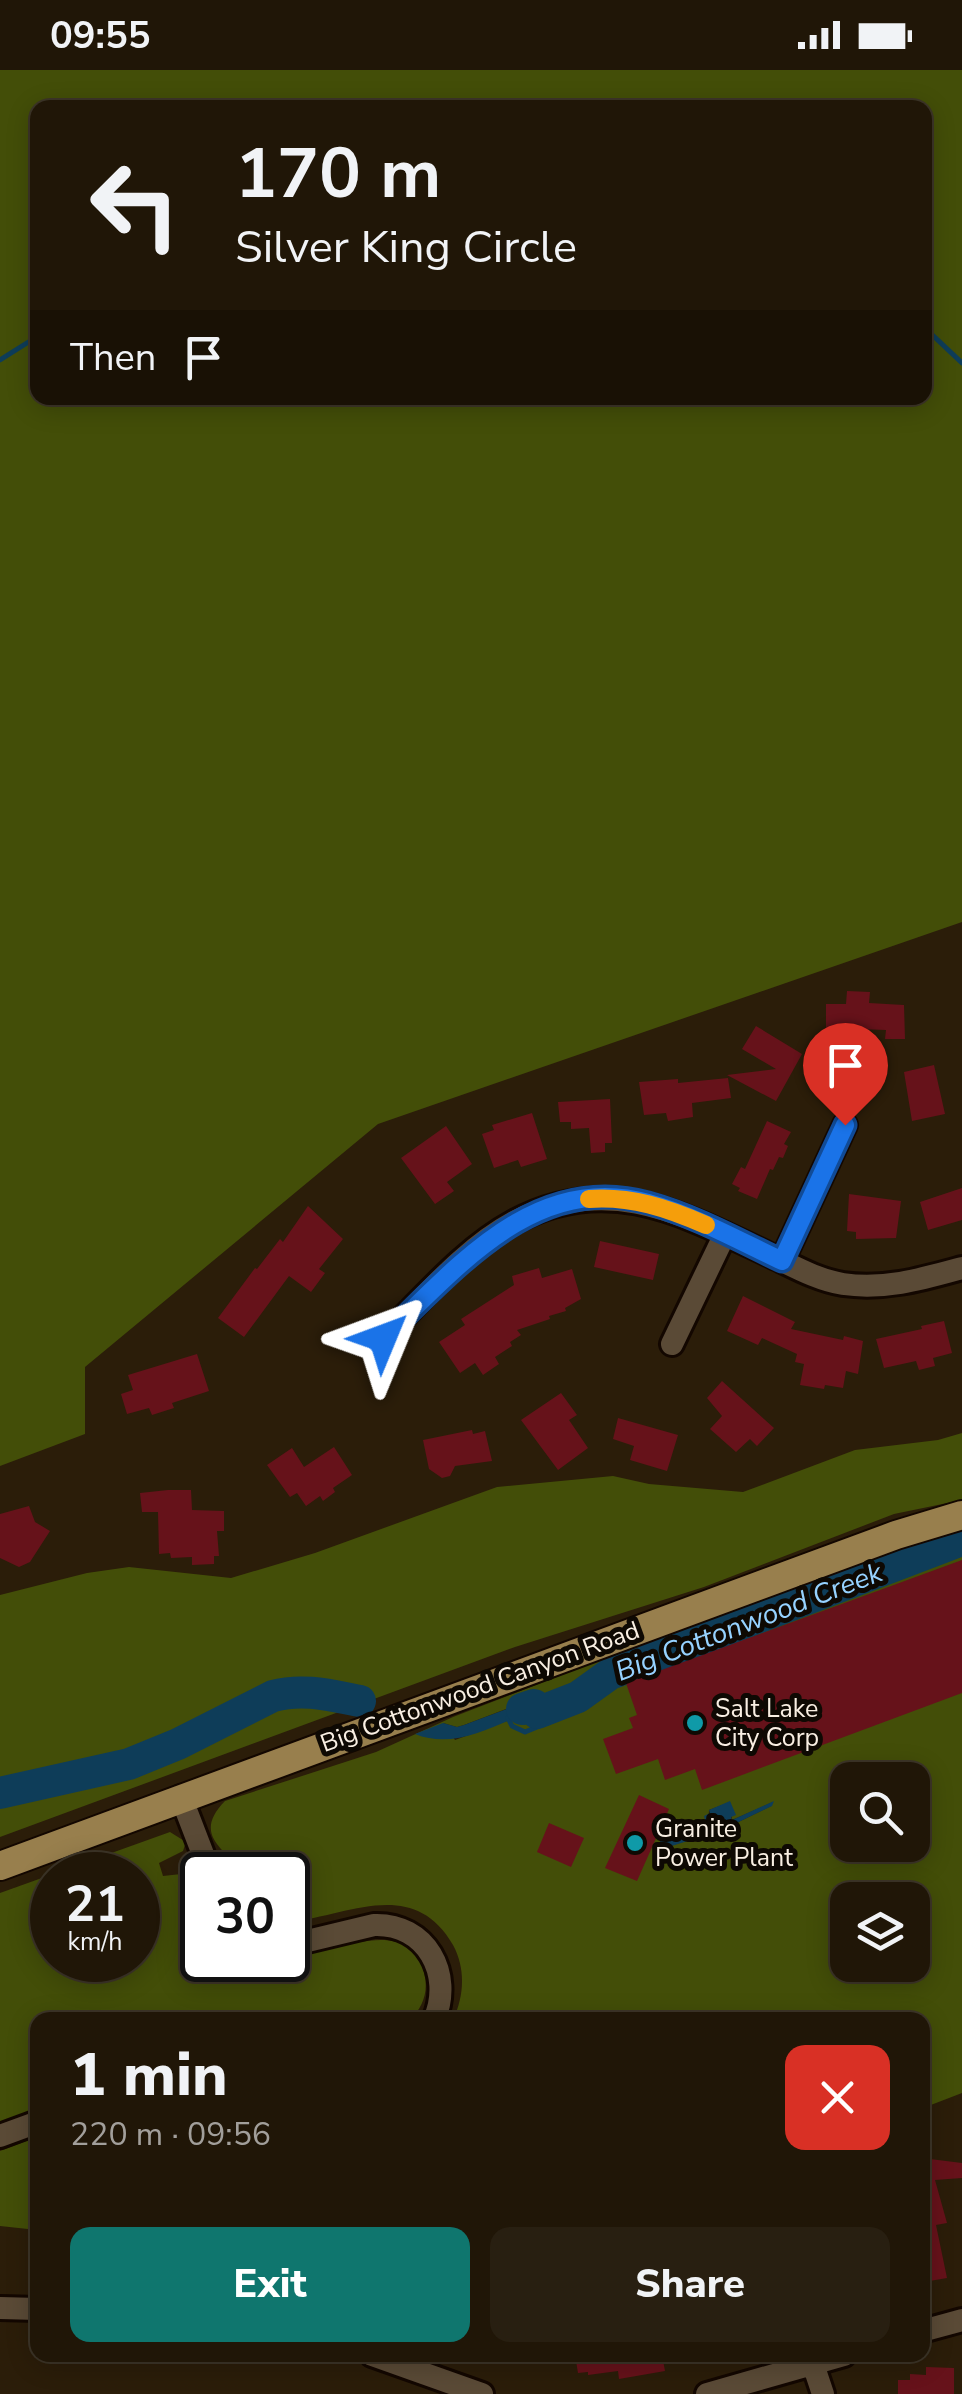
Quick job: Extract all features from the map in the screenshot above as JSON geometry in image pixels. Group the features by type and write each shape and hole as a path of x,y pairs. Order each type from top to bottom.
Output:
{"main road":[{"name":"Big Cottonwood Canyon Road","path":"0,1866 896,1535 962,1515"}],"street":[{"path":"782,1261 845,1125"},
{"path":"383,1338 482,1244 512,1223 546,1208 612,1198 645,1202 838,1284 898,1285 962,1268"},
{"path":"672,1344 725,1234"},
{"path":"181,1797 204,1852"},
{"path":"310,1938 374,1925 410,1932 426,1946 438,1970 441,1998 437,2012"},
{"path":"0,2136 30,2125"},
{"path":"0,2308 30,2308"},
{"path":"930,2329 962,2320"},
{"path":"392,2362 482,2394"},
{"path":"707,2394 820,2362"},
{"path":"813,2364 823,2394"}],"green space":[{"path":"0,70 962,70 962,922 378,1124 85,1367 85,1434 0,1466"},
{"path":"962,1433 962,1500 894,1514 704,1587 515,1647 0,1837 0,1595 87,1573 129,1567 231,1578 315,1553 497,1487 613,1476 649,1484 743,1492 855,1450 938,1440"},
{"path":"962,1530 962,2093 930,2105 930,2012 456,2012 461,1992 460,1963 453,1945 437,1924 419,1911 378,1905 310,1918 310,1852 224,1852 211,1833 215,1813 225,1801 376,1752 453,1717 872,1555","holes":["551,1692 560,1713 523,1715 455,1740 443,1723 457,1727","730,1802 732,1820 773,1802 722,1830 657,1850 661,1839 708,1827 709,1810"]},
{"path":"170,1832 186,1842 180,1852 160,1862 160,1852 114,1852"},
{"path":"160,1866 163,1876 180,1874 180,1982 310,1982 310,1952 368,1941 388,1940 405,1945 418,1957 426,1983 416,2012 30,2012 30,2114 0,2125 0,1893 30,1882 30,1982 160,1982"},
{"path":"30,2140 30,2229 0,2226 0,2151"}],"water":[{"path":"552,1692 560,1713 551,1717 548,1712 525,1721 522,1715 456,1738 415,1734 443,1723 464,1725"},
{"path":"730,1801 736,1815 732,1820 774,1801 772,1806 722,1830 656,1851 662,1838 707,1827 704,1816 709,1810"}],"building":[{"path":"847,991 870,992 869,1003 904,1005 905,1039 885,1039 886,1030 858,1029 857,1038 826,1038 826,1004 846,1004"},
{"path":"756,1026 802,1054 776,1101 727,1075 776,1069 742,1049"},
{"path":"934,1065 945,1114 912,1121 904,1072"},
{"path":"728,1078 731,1098 692,1103 693,1117 668,1121 666,1113 644,1115 639,1082"},
{"path":"610,1099 612,1143 605,1143 605,1152 591,1153 589,1128 571,1129 571,1122 560,1122 558,1102"},
{"path":"532,1113 547,1159 521,1167 518,1160 494,1168 482,1134 494,1130 492,1125"},
{"path":"767,1121 791,1132 784,1144 788,1146 783,1158 779,1157 770,1169 757,1199 732,1184 741,1167 745,1169"},
{"path":"446,1126 472,1164 447,1182 454,1191 435,1204 401,1158"},
{"path":"962,1188 962,1220 928,1230 920,1202"},
{"path":"849,1194 901,1201 896,1238 856,1239 856,1232 847,1231"},
{"path":"308,1206 343,1239 319,1269 325,1273 311,1292 289,1276 244,1337 218,1318 255,1268 280,1239 283,1242"},
{"path":"600,1241 659,1254 653,1280 594,1267"},
{"path":"539,1268 542,1278 572,1269 581,1299 566,1311 549,1316 550,1319 517,1330 521,1335 495,1357 499,1364 483,1375 475,1363 460,1373 439,1342 465,1325 461,1319 514,1285 512,1276"},
{"path":"743,1296 795,1322 791,1329 863,1341 858,1374 846,1371 843,1388 800,1385 804,1364 795,1362 797,1354 762,1338 758,1345 727,1331"},
{"path":"944,1321 952,1353 933,1358 935,1366 919,1370 916,1361 884,1368 876,1339"},
{"path":"197,1354 209,1391 172,1403 174,1408 152,1415 149,1408 127,1414 121,1394 133,1390 128,1375"},
{"path":"722,1381 774,1428 757,1446 750,1439 736,1452 710,1429 722,1416 707,1398"},
{"path":"561,1393 577,1415 569,1420 588,1448 558,1470 521,1420"},
{"path":"618,1418 678,1435 667,1471 630,1460 634,1446 613,1439"},
{"path":"472,1430 473,1434 485,1431 492,1461 455,1466 450,1476 442,1478 429,1469 423,1440"},
{"path":"334,1447 352,1475 333,1488 335,1492 323,1501 320,1496 306,1506 297,1493 290,1497 267,1465 292,1448 304,1467"},
{"path":"191,1490 192,1510 224,1511 224,1531 217,1531 219,1556 214,1556 214,1564 192,1565 192,1557 159,1554 158,1512 142,1512 140,1493"},
{"path":"29,1506 35,1522 50,1531 30,1562 19,1567 0,1558 0,1514"},
{"path":"962,1560 962,1693 702,1790 695,1769 665,1780 658,1759 616,1774 603,1739 633,1728 629,1718 637,1715 626,1683"},
{"name":"Granite Power Plant","path":"639,1795 669,1809 637,1881 605,1868"},
{"path":"549,1823 584,1838 571,1867 537,1852"},
{"path":"930,2159 962,2163 962,2178 935,2180 947,2223 936,2225 947,2278 930,2281"},
{"path":"576,2362 663,2362 665,2371 619,2379 618,2371 578,2373"},
{"path":"926,2367 954,2368 954,2394 898,2394 898,2380 910,2380 910,2374 926,2375"}],"waterway":[{"path":"932,335 962,363"},
{"path":"0,360 30,341"},
{"name":"Big Cottonwood Creek","path":"522,1709 534,1705 537,1713 578,1697 610,1674 962,1540"},
{"path":"550,1698 610,1674"},
{"name":"Big Cottonwood Creek","path":"0,1793 129,1764 273,1696 306,1692 360,1701"},
{"path":"537,1713 542,1725 562,1717 579,1697"},
{"path":"508,1718 512,1726 525,1732 542,1725"}],"slow traffic":[{"path":"589,1199 645,1202 706,1225"}],"place":[{"name":"Salt Lake City Corp","path":"695,1723"},
{"name":"Granite Power Plant","path":"635,1843"}],"route":[{"path":"383,1338 482,1244 512,1223 546,1208 579,1200 645,1202 782,1261 845,1125"}]}
